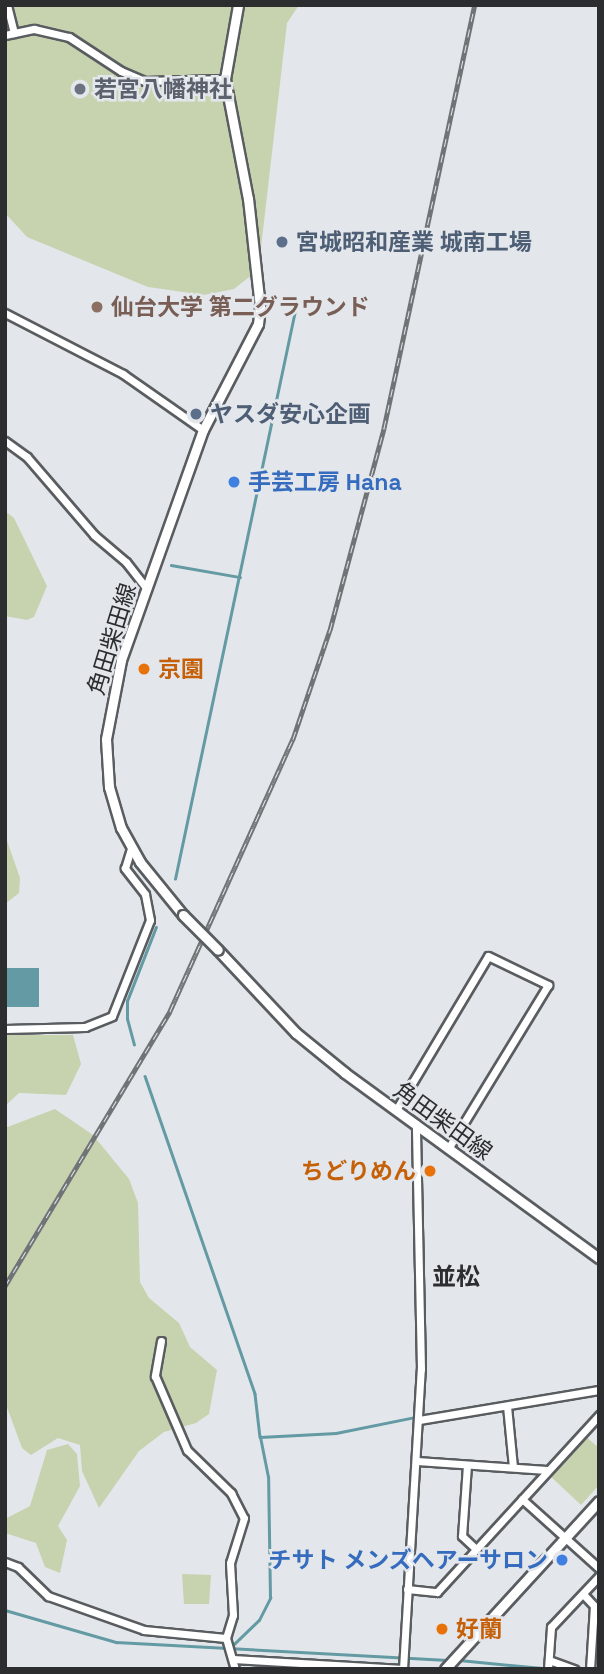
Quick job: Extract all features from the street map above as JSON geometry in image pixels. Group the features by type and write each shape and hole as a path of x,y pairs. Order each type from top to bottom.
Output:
{"main road":[{"name":"角田柴田線","path":"238,5 225,79 248,199 260,307 253,338 203,430 116,679 106,739 109,787 131,848 183,915 296,1033 448,1149 599,1258"},
{"path":"446,1667 599,1501"}],"street":[{"path":"7,5 14,33"},
{"path":"5,35 34,29 69,37 121,71 145,81 225,79"},
{"path":"5,313 123,374 203,430"},
{"path":"5,441 27,457 147,589"},
{"path":"5,1029 85,1027 112,1016 149,920 145,894 125,868 131,848"},
{"path":"396,1110 488,956 548,985 448,1149"},
{"path":"233,1659 403,1663 419,1417 416,1124"},
{"path":"161,1341 155,1376 187,1450 231,1493 244,1518 230,1563 233,1615 226,1638 235,1669"},
{"path":"419,1417 507,1406 599,1390"},
{"path":"507,1406 513,1467"},
{"path":"407,1589 438,1592 599,1415"},
{"path":"417,1461 547,1470"},
{"path":"467,1465 461,1536 476,1549"},
{"path":"522,1499 599,1569"},
{"path":"5,1562 48,1596 144,1630 226,1638"},
{"path":"574,1669 548,1664 551,1627 599,1576"},
{"path":"583,1594 594,1606 590,1669"}],"green space":[{"path":"5,5 299,5 287,23 259,265 253,274 234,289 204,295 148,287 27,237 5,213"},
{"path":"5,511 14,518 47,586 34,617 27,620 5,616"},
{"path":"5,835 20,878 19,893 5,904"},
{"path":"5,1035 73,1035 81,1064 66,1095 19,1093 5,1106"},
{"path":"55,1109 93,1135 129,1179 138,1203 140,1282 149,1298 179,1323 190,1347 217,1370 209,1414 196,1423 164,1432 139,1451 99,1508 82,1471 80,1445 58,1438 31,1455 22,1448 5,1402 5,1128"},
{"path":"584,1435 599,1448 599,1485 581,1505 548,1474"},
{"path":"68,1444 77,1454 80,1486 58,1526 67,1540 60,1573 45,1567 36,1543 5,1533 5,1519 30,1506 47,1450"},
{"path":"182,1574 211,1575 209,1604 184,1604"}],"water":[{"path":"5,968 39,968 39,1007 5,1007"}],"waterway":[{"path":"175,879 296,306"},
{"path":"171,565 240,577"},
{"path":"134,1045 127,1019 127,1001 156,927"},
{"path":"145,1076 255,1394 260,1437 336,1433 415,1417"},
{"path":"232,1646 259,1620 270,1598 268,1477 260,1437"},
{"path":"5,1610 116,1642 448,1660"},
{"path":"459,1660 553,1669"}],"railway":[{"path":"5,1286 170,1011 293,739 330,630 384,428 475,5"}],"place":[{"name":"若宮八幡神社","path":"80,89"},
{"name":"宮城昭和産業 城南工場","path":"282,242"},
{"name":"仙台大学 第二グラウンド","path":"97,307"},
{"name":"ヤスダ安心企画","path":"196,414"},
{"name":"手芸工房 Hana","path":"234,482"},
{"name":"京園","path":"144,669"},
{"name":"ちどりめん","path":"430,1171"},
{"name":"チサト メンズヘアーサロン","path":"562,1560"},
{"name":"好蘭","path":"442,1629"}],"district":[{"name":"並松","path":"456,1277"}]}
